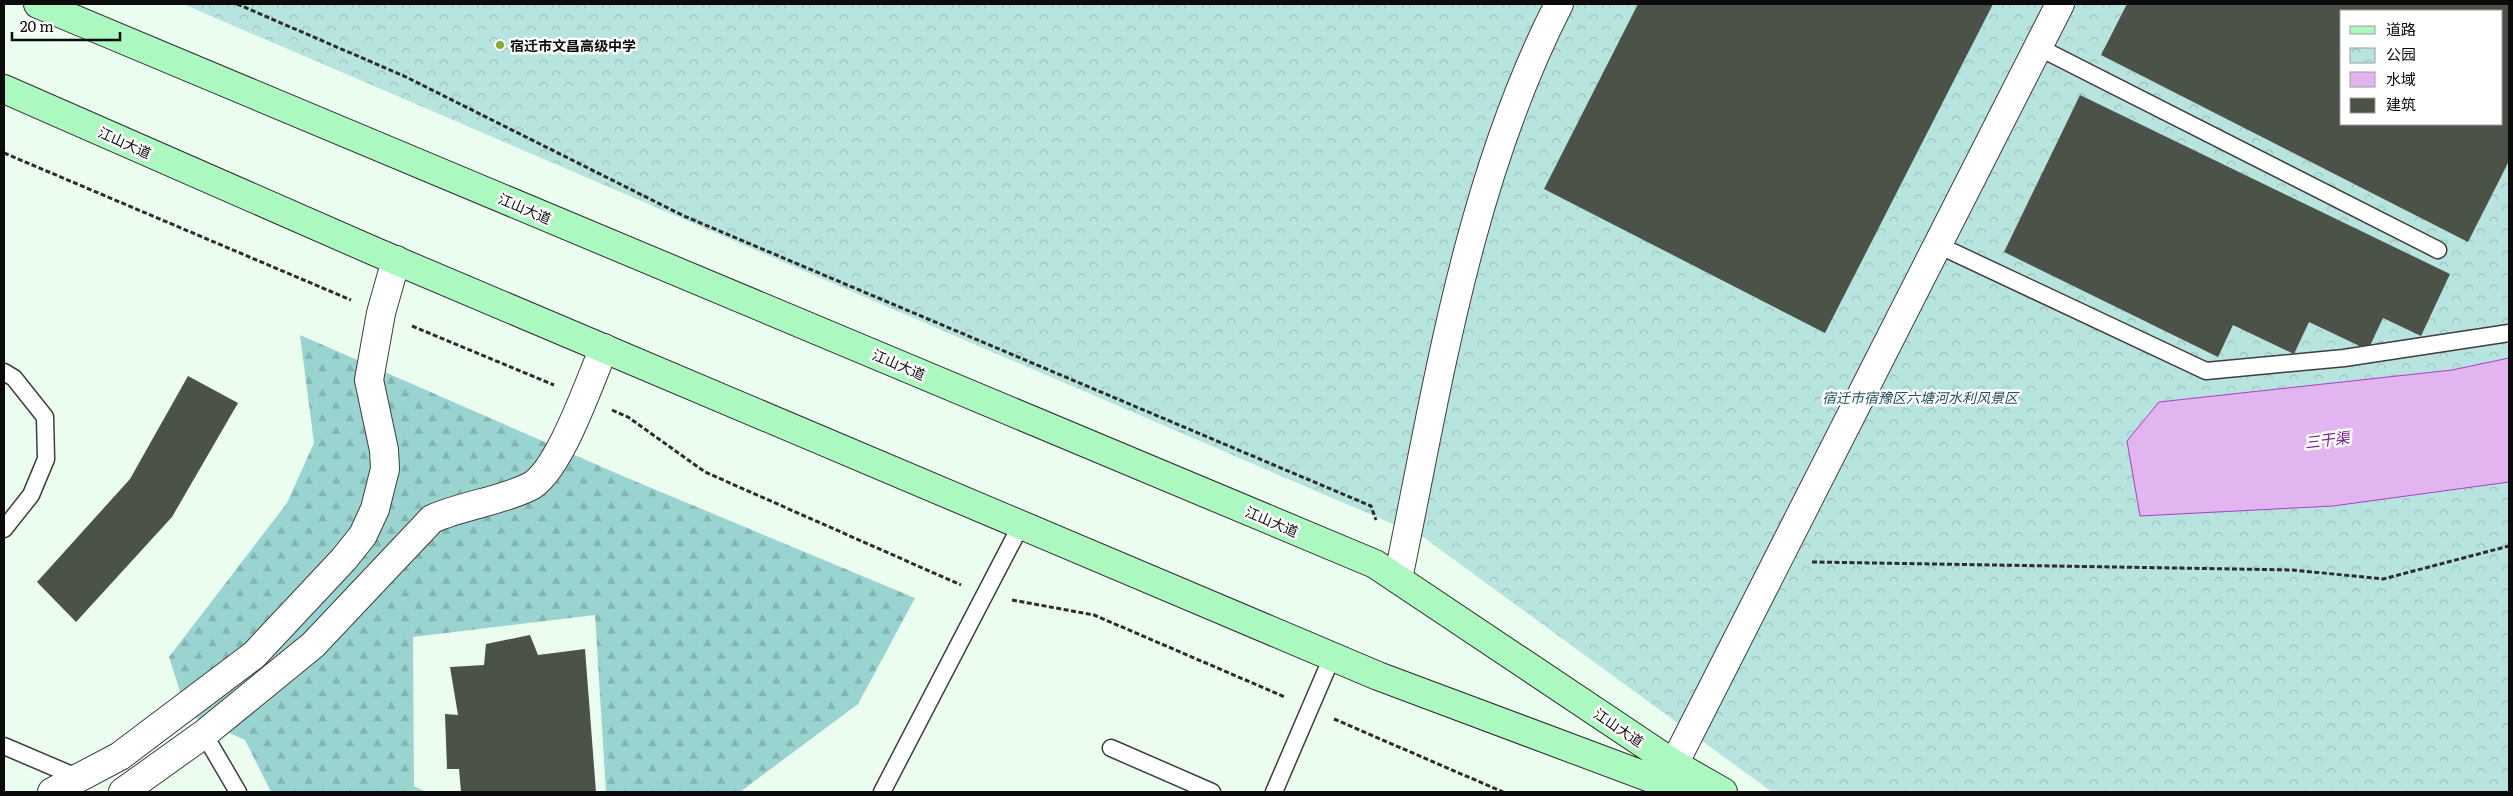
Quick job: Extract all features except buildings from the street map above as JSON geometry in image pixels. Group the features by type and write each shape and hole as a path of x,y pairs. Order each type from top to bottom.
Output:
{"main road":[{"name":"江山大道","path":"38,4 1375,564 1674,764 1723,792"},
{"name":"江山大道","path":"4,89 396,260 1332,657 1688,792"}],"street":[{"path":"1398,579 1459,288 1493,164 1515,101 1559,4"},
{"path":"1674,764 2060,4"},
{"path":"52,792 120,756 254,655 344,559 363,535 376,509 385,469 384,450 369,380 381,313 396,260"},
{"path":"127,791 204,734 313,645 432,519 451,511 498,500 532,486 548,472 604,348"}],"lane":[{"path":"2038,48 2438,250"},
{"path":"1938,245 2206,371 2344,358 2509,333"},
{"path":"4,372 14,378 44,417 46,459 31,495 4,529"},
{"path":"882,792 1022,525"},
{"path":"1278,791 1332,657"},
{"path":"204,734 238,792"},
{"path":"4,746 79,778"},
{"path":"1111,748 1212,792"}],"path":[{"path":"237,4 404,76 684,216 1371,506 1377,524"},
{"path":"4,153 628,417 705,472 985,596 1094,614 1504,792"},
{"path":"1777,561 2293,570 2383,579 2509,546"}],"green space":[{"name":"宿迁市宿豫区六塘河水利风景区","path":"183,4 2509,4 2509,792 1772,792 1423,537"},
{"path":"300,335 625,477 915,598 858,704 740,792 606,792 595,615 413,637 414,786 426,792 271,792 245,740 187,714 169,657 287,503 314,443"}],"water":[{"name":"三干渠","path":"2509,358 2509,482 2333,506 2140,516 2127,441 2159,402 2452,370"}],"place":[{"name":"宿迁市文昌高级中学","path":"500,45"}]}
